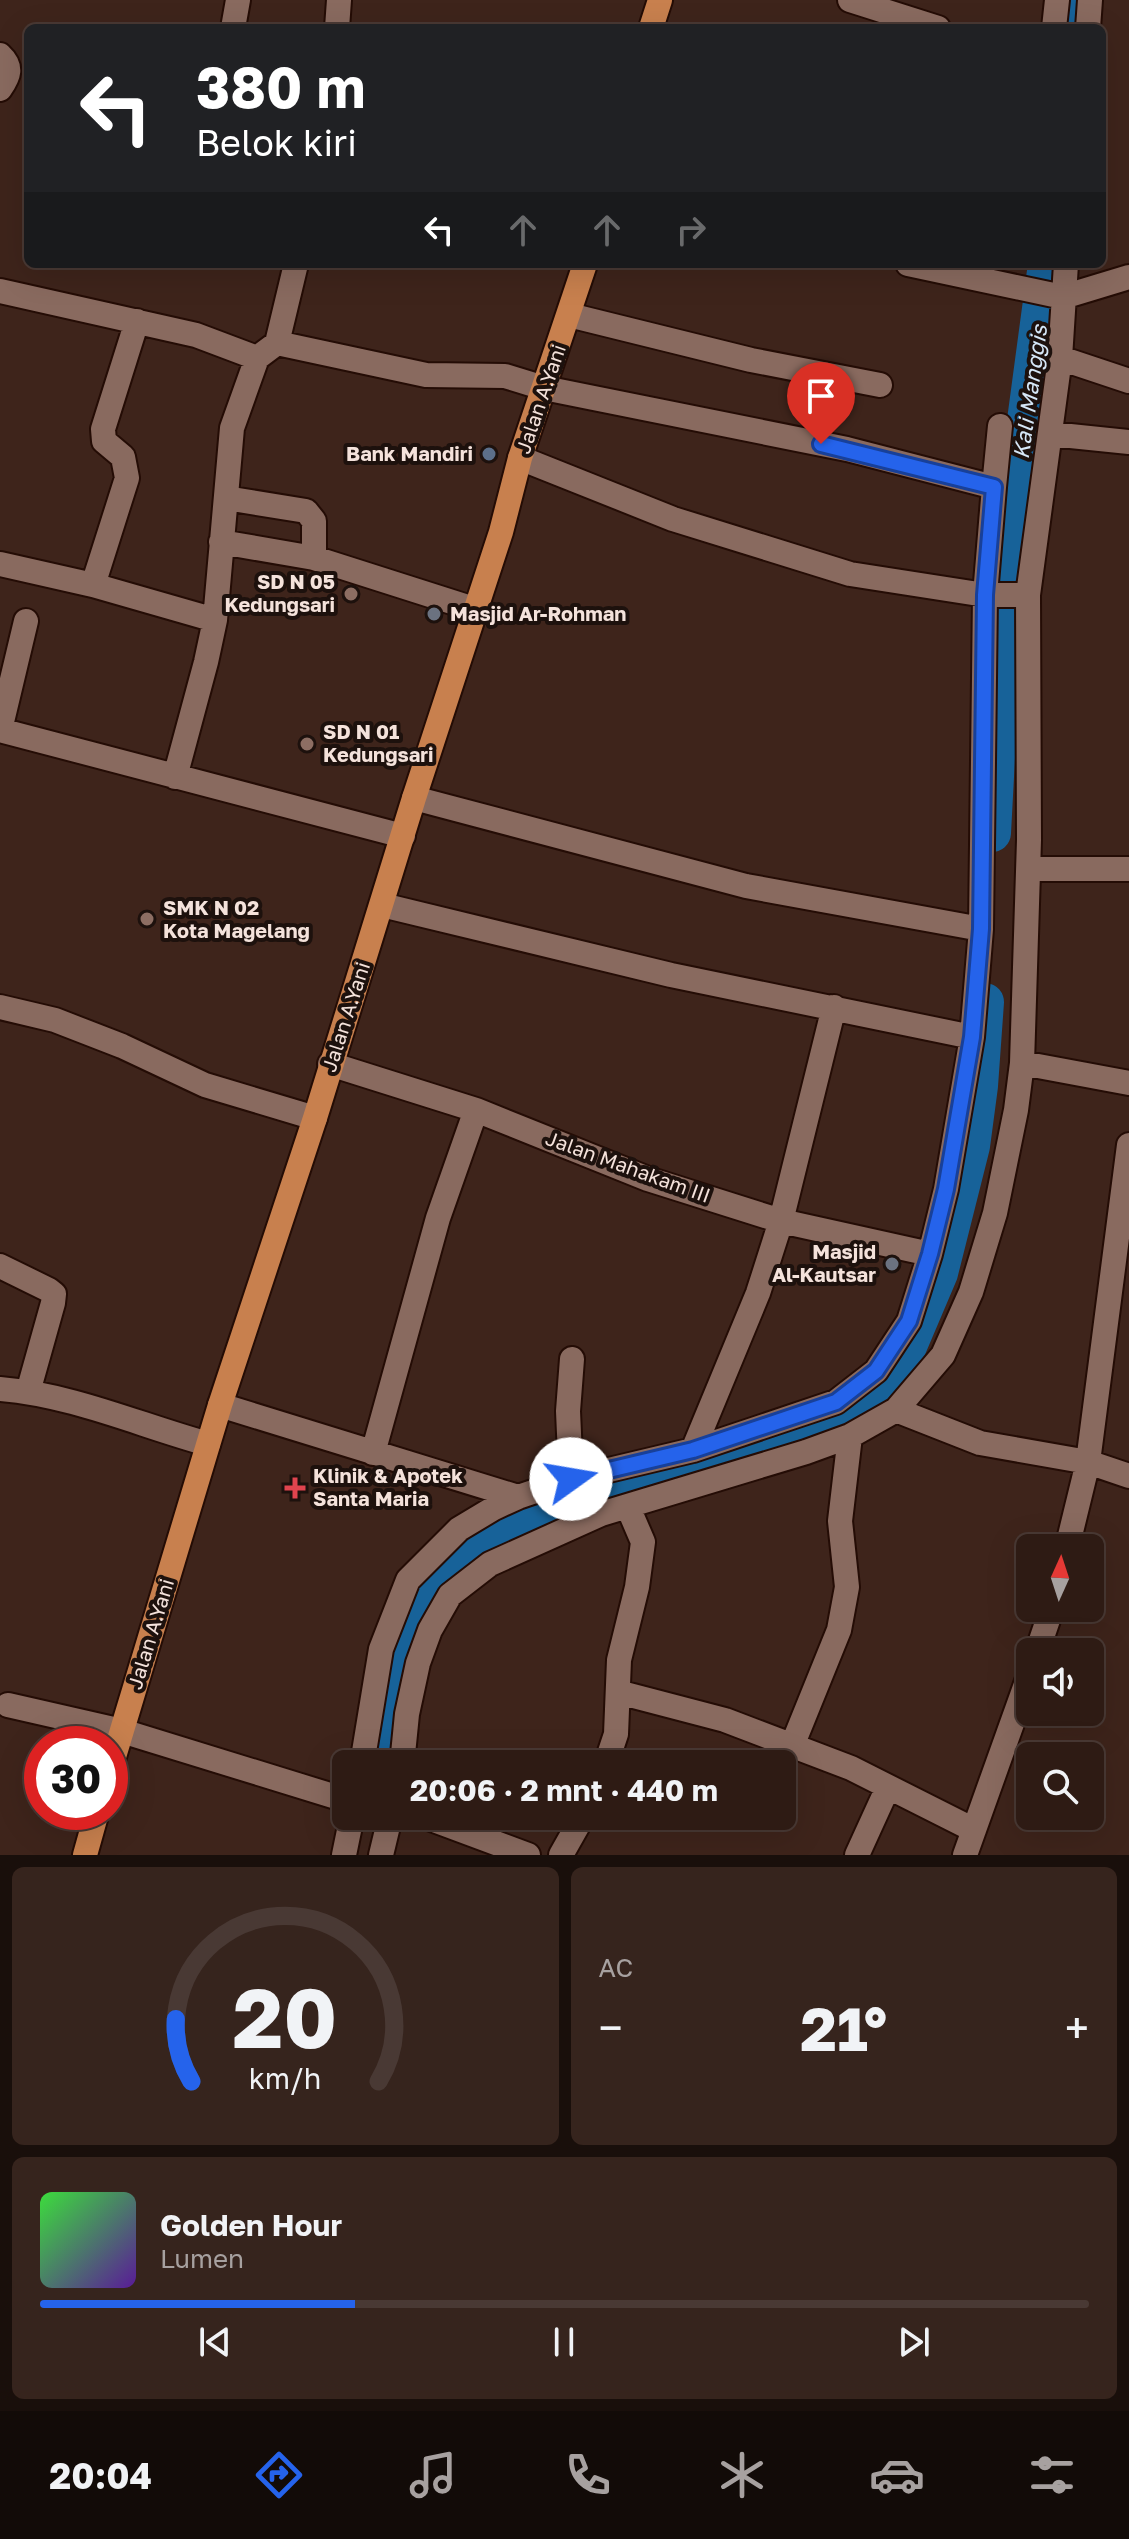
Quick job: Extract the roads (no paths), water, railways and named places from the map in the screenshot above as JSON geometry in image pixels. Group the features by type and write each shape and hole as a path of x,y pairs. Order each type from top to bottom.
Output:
{"highway":[{"path":"652,24 660,0"},
{"name":"Jalan A.Yani","path":"123,1726 220,1405 315,1118 414,798 501,532 520,458 584,268"},
{"path":"85,1855 92,1830"}],"street":[{"path":"234,24 238,0"},
{"path":"337,24 339,0"},
{"path":"850,0 925,24"},
{"path":"1054,24 1057,0"},
{"path":"1088,24 1090,0"},
{"path":"0,55 9,68 9,77 0,89"},
{"path":"175,777 215,620 232,428 257,358 277,343 295,268"},
{"path":"936,268 1022,280 1060,296 1129,277"},
{"path":"403,1750 407,1714 418,1663 430,1630 450,1595 490,1564 599,1512 628,1507 850,1436 896,1410 943,1355 971,1292 995,1213 1016,1110 1022,1063 1029,869 1027,595 1060,358 1060,296 1065,268"},
{"path":"0,291 196,335 257,358"},
{"path":"569,315 751,360 880,385"},
{"path":"93,585 127,478 123,457 104,441 103,429 137,321"},
{"path":"277,343 426,375 505,376 544,388 847,449 994,487"},
{"path":"1060,358 1129,381"},
{"path":"364,1750 381,1649 408,1580 459,1529 518,1497 572,1480 693,1450 836,1402 876,1371 909,1321 946,1189 972,1037 981,929 986,595 1000,426"},
{"path":"1051,434 1129,442"},
{"path":"520,458 673,519 850,574 986,595 1027,595"},
{"path":"226,498 306,511 314,521 314,558"},
{"path":"221,542 314,558 474,609"},
{"path":"0,564 93,585 215,620"},
{"path":"26,621 0,730 403,836"},
{"path":"414,798 746,886 981,929"},
{"path":"1029,869 1129,869"},
{"path":"382,905 671,975 972,1037"},
{"path":"0,1007 55,1020 122,1046 205,1085 315,1118"},
{"path":"693,1450 758,1293 781,1221 834,1007"},
{"path":"1022,1063 1129,1083"},
{"name":"Jalan Mahakam III","path":"330,1064 476,1110 648,1179 781,1221 930,1254"},
{"path":"373,1453 434,1232 476,1110"},
{"path":"1070,1534 1088,1462 1129,1145"},
{"path":"0,1266 54,1294 28,1392"},
{"path":"572,1359 568,1411 572,1480 599,1512"},
{"path":"0,1389 74,1402 208,1444"},
{"path":"220,1405 518,1497"},
{"path":"896,1410 980,1443 1088,1462 1129,1476"},
{"path":"792,1746 839,1630 843,1611 847,1587 840,1521 850,1436"},
{"path":"611,1750 616,1734 619,1660 637,1587 643,1542 628,1507"},
{"path":"618,1692 725,1720 851,1768 974,1830"},
{"path":"8,1705 100,1726"},
{"path":"965,1855 1016,1712"},
{"path":"128,1733 332,1796"},
{"path":"857,1855 888,1787"},
{"path":"344,1855 349,1830"},
{"path":"381,1855 387,1830"},
{"path":"461,1830 528,1855"},
{"path":"561,1855 575,1830"}],"waterway":[{"name":"Kali Manggis","path":"1075,24 1078,0"},
{"name":"Kali Manggis","path":"992,833 1006,570 1046,268"},
{"name":"Kali Manggis","path":"375,1750 397,1645 417,1588 456,1556 511,1526 726,1466 858,1418 908,1346 939,1273 971,1146 985,1002"}],"place":[{"name":"Bank Mandiri","path":"489,454"},
{"name":"SD N 05 Kedungsari","path":"351,594"},
{"name":"Masjid Ar-Rohman","path":"434,614"},
{"name":"SD N 01 Kedungsari","path":"307,744"},
{"name":"SMK N 02 Kota Magelang","path":"147,919"},
{"name":"Masjid Al-Kautsar","path":"892,1264"},
{"name":"Klinik & Apotek Santa Maria","path":"295,1488"}]}
